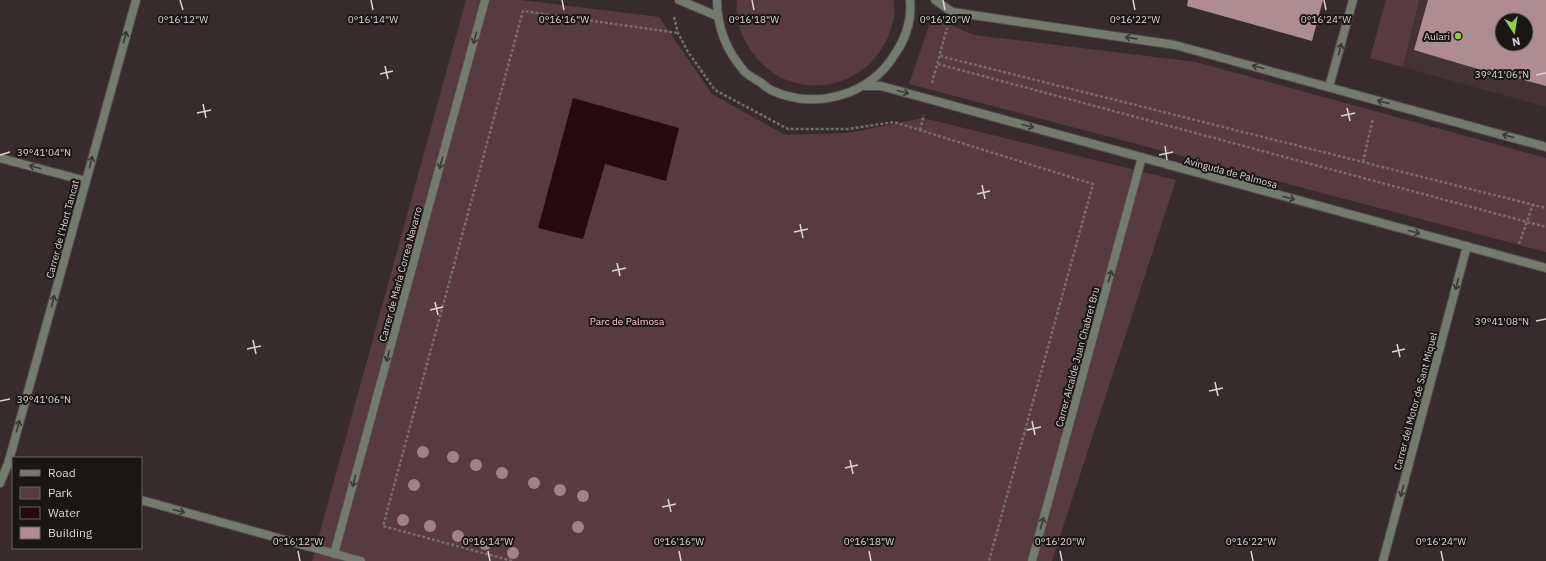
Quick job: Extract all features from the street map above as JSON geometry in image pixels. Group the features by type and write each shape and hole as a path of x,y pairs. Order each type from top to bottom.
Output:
{"street":[{"name":"Carrer de l'Hort Tancat","path":"0,483 7,464 136,0"},
{"name":"Carrer de María Correa Navarro","path":"334,554 485,0"},
{"path":"679,0 717,16"},
{"path":"717,0 717,16 727,46 746,72 772,91 803,99 835,98 865,86 888,66 904,41 911,11 910,0"},
{"path":"935,0 952,12 1175,45 1546,147"},
{"path":"1329,87 1353,0"},
{"name":"Avinguda de Palmosa","path":"865,86 881,86 1546,268"},
{"path":"0,158 86,181"},
{"name":"Carrer Alcalde Juan Chabret Bru","path":"1032,561 1142,158"},
{"name":"Carrer del Motor de Sant Miquel","path":"1383,561 1468,246"},
{"path":"142,500 361,561"}],"path":[{"path":"512,561 383,526 523,11 678,33 688,52 715,90 788,129 848,129 894,122 1093,184 989,561"},
{"path":"952,12 938,64 1546,227"},
{"path":"940,56 1546,208"},
{"path":"1363,162 1378,100"},
{"path":"1514,259 1533,204"}],"shaded area":[{"path":"1386,0 1546,0 1546,107 1370,58"}],"green space":[{"name":"Parc de Palmosa","path":"466,0 521,0 659,17 712,94 785,135 847,133 923,118 1176,180 1052,561 312,561"},
{"path":"737,0 894,0 894,18 885,43 870,63 851,77 829,84 806,85 784,79 764,65 747,44 742,34 737,17"},
{"path":"1386,0 1419,0 1403,67 1370,58"},
{"path":"932,17 974,35 1196,62 1546,158 1546,252 909,84"}],"water":[{"path":"573,98 679,128 666,181 605,164 583,239 538,228"}],"building":[{"path":"1188,0 1323,0 1312,41 1187,6"},
{"name":"Aulari","path":"1428,0 1546,0 1546,86 1488,70 1488,72 1414,50"}],"place":[{"name":"Aulari","path":"1458,36"}]}
